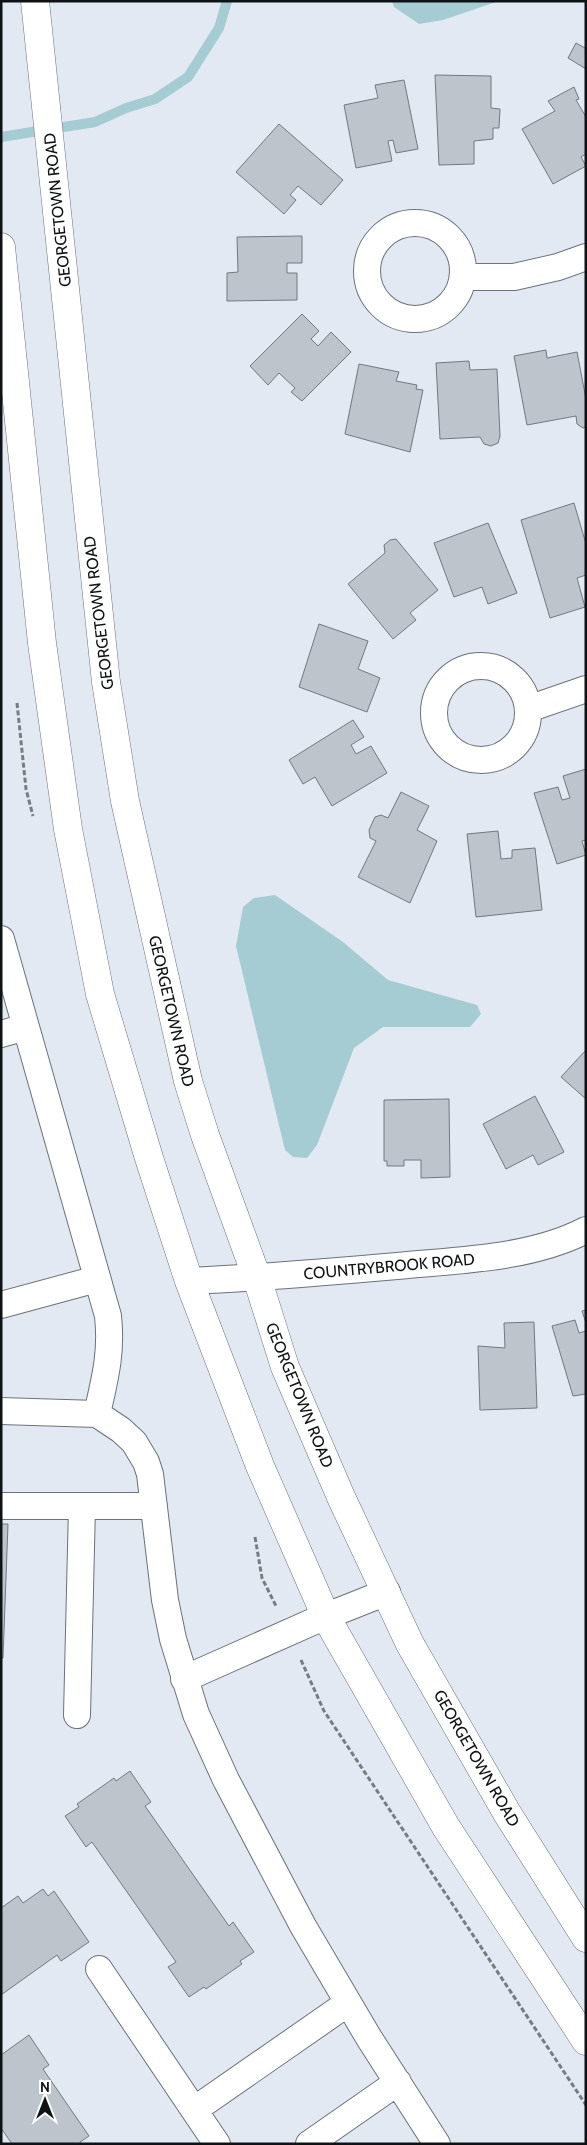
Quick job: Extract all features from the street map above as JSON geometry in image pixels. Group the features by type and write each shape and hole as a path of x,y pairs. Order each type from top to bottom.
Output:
{"main road":[{"name":"GEORGETOWN ROAD","path":"36,9 91,557 106,682 125,801 188,1081 205,1135 257,1278 285,1367 341,1497 410,1644 507,1813 586,1938"},
{"path":"1,246 38,604 68,829 100,994 149,1158 189,1281 260,1466 326,1617 446,1827 586,2041"}],"street":[{"path":"464,277 514,277 558,267 586,257"},
{"path":"528,709 586,689"},
{"path":"1,939 108,1316 109,1358 97,1414"},
{"path":"1,1034 26,1027"},
{"name":"COUNTRYBROOK ROAD","path":"189,1281 257,1278 482,1258 536,1248 586,1230"},
{"path":"1,1305 97,1279"},
{"path":"1,1411 97,1414 121,1430 134,1442 148,1469 165,1600 173,1639 196,1714 226,1780 303,1926 348,2003 437,2144"},
{"path":"1,1506 154,1506"},
{"path":"77,1715 82,1506"},
{"path":"184,1679 387,1592"},
{"path":"99,1969 217,2144"},
{"path":"194,2110 348,2003"},
{"path":"309,2144 398,2082"}],"path":[{"path":"262,1578 324,1711 586,2105"}],"water":[{"path":"392,1 499,1 443,20 419,24 394,7"},
{"path":"275,895 343,942 388,980 477,1005 481,1014 470,1027 383,1027 354,1048 317,1145 307,1158 293,1157 285,1150 236,946 243,907 254,898"}],"building":[{"path":"576,43 585,48 586,46 586,69 568,58"},
{"path":"435,75 491,76 491,108 500,109 499,128 493,128 493,139 474,141 474,164 439,165"},
{"path":"404,80 418,149 396,153 393,140 388,141 392,161 356,168 344,105 378,98 375,85"},
{"path":"574,87 579,99 576,100 586,117 586,154 581,157 586,166 553,184 522,129 555,111 548,101"},
{"path":"279,124 343,180 321,205 298,186 290,195 296,200 284,214 236,172"},
{"path":"302,236 302,263 287,263 287,273 297,273 297,300 227,301 227,273 238,272 237,237"},
{"path":"302,314 319,331 311,339 318,346 331,332 351,352 302,401 291,392 295,388 279,373 268,385 250,366"},
{"path":"546,350 547,358 577,352 586,399 586,427 583,428 577,424 576,416 527,425 514,356"},
{"path":"469,361 470,370 497,369 500,436 498,443 491,446 484,444 480,437 440,439 436,363"},
{"path":"359,364 399,372 396,381 417,385 416,389 423,390 410,452 345,434"},
{"path":"574,503 586,544 586,575 577,578 585,607 550,618 521,520"},
{"path":"488,523 517,593 488,604 482,587 454,597 434,543"},
{"path":"396,539 438,590 410,613 416,620 393,639 348,584 385,553 384,545 390,540"},
{"path":"319,624 368,641 358,669 380,678 367,712 299,687"},
{"path":"353,720 364,737 351,745 356,754 371,746 387,773 332,806 315,777 303,784 289,760"},
{"path":"586,769 586,840 582,841 586,855 557,864 534,793 558,787 562,800 570,798 563,776"},
{"path":"401,792 429,806 417,830 437,841 410,903 358,877 376,841 370,838 369,830 375,817 381,815 388,818"},
{"path":"498,831 501,859 512,858 512,850 535,848 542,910 476,917 467,834"},
{"path":"586,1050 586,1099 561,1077"},
{"path":"535,1096 564,1152 538,1165 533,1155 506,1169 483,1124"},
{"path":"449,1099 450,1177 421,1178 421,1160 404,1160 404,1166 387,1166 387,1161 384,1161 384,1100"},
{"path":"586,1310 586,1323 582,1311"},
{"path":"575,1320 579,1333 586,1331 586,1394 573,1396 552,1326"},
{"path":"534,1322 537,1408 480,1410 478,1346 505,1348 504,1323"},
{"path":"1,1524 8,1524 3,1658 1,1659"},
{"path":"130,1771 151,1802 145,1806 229,1926 233,1922 254,1952 240,1961 242,1964 206,1989 204,1987 189,1997 168,1967 176,1962 92,1842 86,1847 65,1816 79,1807 77,1804 114,1778 116,1781"},
{"path":"43,1889 48,1896 54,1891 89,1942 61,1961 57,1955 1,1995 1,1908 18,1896 23,1903"},
{"path":"29,2035 49,2065 43,2069 89,2136 80,2142 81,2144 12,2144 1,2128 1,2055"}],"waterway":[{"path":"1,137 95,122 126,108 155,99 188,77 219,28 227,1"}]}
